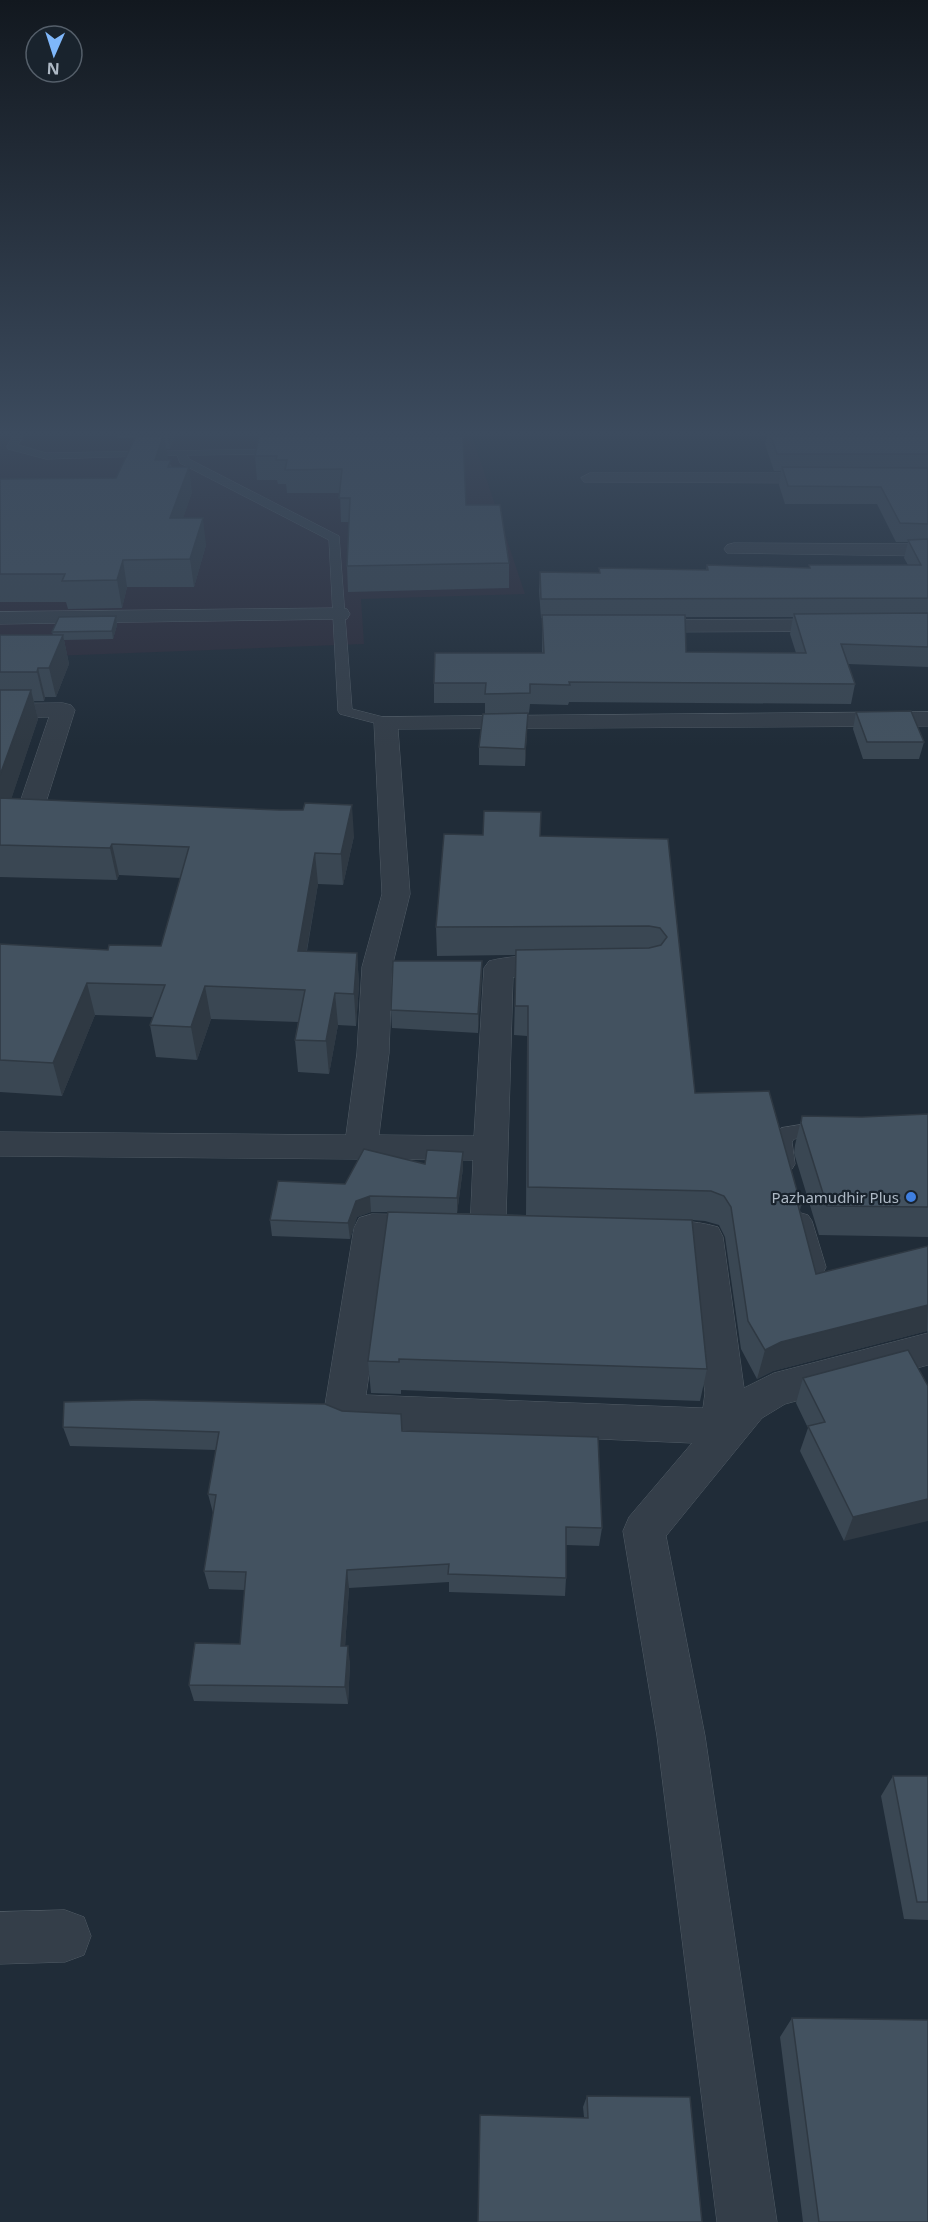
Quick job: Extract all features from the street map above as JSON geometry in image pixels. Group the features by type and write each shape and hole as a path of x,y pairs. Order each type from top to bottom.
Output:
{"street":[{"path":"734,549 928,550"},
{"path":"0,618 339,614"},
{"path":"622,626 928,625"},
{"path":"0,711 63,710 29,815 0,816"},
{"path":"361,1147 373,1053 377,967 396,894 386,722 928,719"},
{"path":"488,1231 490,1148 488,967 590,966"},
{"path":"377,967 408,967"},
{"path":"0,1144 490,1148"},
{"path":"545,1233 372,1228 344,1411 716,1426 722,1422 725,1393 705,1237 614,1234"},
{"path":"747,2222 681,1736 644,1532 748,1406 774,1390 928,1349"},
{"path":"0,1938 65,1936"}],"lane":[{"path":"335,540 345,711 386,722"},
{"path":"815,1267 782,1154 782,1141 788,1133 805,1129 838,1128"}],"shaded area":[{"path":"0,540 507,540 525,594 361,599 364,644 0,658"}],"building":[{"path":"0,540 196,540 190,559 123,560 117,580 62,581 65,574 0,574"},
{"path":"348,540 505,540 509,563 347,566"},
{"path":"908,540 928,540 928,598 541,599 540,572 600,573 599,568 708,570 707,565 810,568 809,565 921,565"},
{"path":"928,613 928,647 841,644 855,684 569,682 570,685 530,684 530,693 485,694 486,683 434,683 435,653 544,653 542,615 685,615 686,652 806,653 794,614"},
{"path":"116,616 112,631 52,632 59,617"},
{"path":"0,635 63,635 49,668 38,668 37,672 0,672"},
{"path":"0,690 31,690 0,775"},
{"path":"911,711 924,742 867,742 856,712"},
{"path":"528,713 525,749 479,747 483,714"},
{"path":"0,798 280,810 303,810 305,803 352,805 341,854 315,853 298,951 357,953 354,994 335,993 326,1041 295,1040 305,990 205,986 191,1027 150,1025 165,985 87,983 53,1063 0,1060 0,944 108,950 109,945 161,946 189,847 112,844 110,848 0,845"},
{"path":"484,811 541,812 540,836 668,839 695,1093 769,1091 801,1205 798,1205 816,1274 928,1246 928,1305 781,1342 765,1350 748,1321 731,1207 724,1196 711,1191 528,1187 528,1006 515,1006 516,950 649,948 661,945 667,937 660,928 649,926 436,927 444,834 483,835"},
{"path":"393,961 482,961 478,1014 391,1010"},
{"path":"928,1114 928,1207 827,1206 801,1123 802,1116 862,1117"},
{"path":"364,1149 425,1164 427,1150 463,1152 457,1198 370,1196 356,1201 348,1223 270,1220 278,1181 345,1184"},
{"path":"388,1212 692,1220 707,1369 399,1359 399,1362 368,1361"},
{"path":"908,1350 928,1386 928,1499 853,1517 808,1426 825,1422 803,1378"},
{"path":"142,1400 325,1404 342,1411 401,1414 402,1431 598,1437 602,1528 566,1527 566,1578 448,1574 449,1564 347,1570 341,1646 348,1646 345,1687 189,1685 195,1643 240,1644 246,1572 204,1571 216,1495 208,1494 219,1432 63,1427 64,1402"},
{"path":"893,1776 928,1776 928,1902 917,1902"},
{"path":"792,2018 928,2020 928,2222 819,2222"},
{"path":"587,2096 690,2097 702,2222 478,2222 480,2115 588,2118"}],"place":[{"name":"Pazhamudhir Plus","path":"911,1197"}]}
